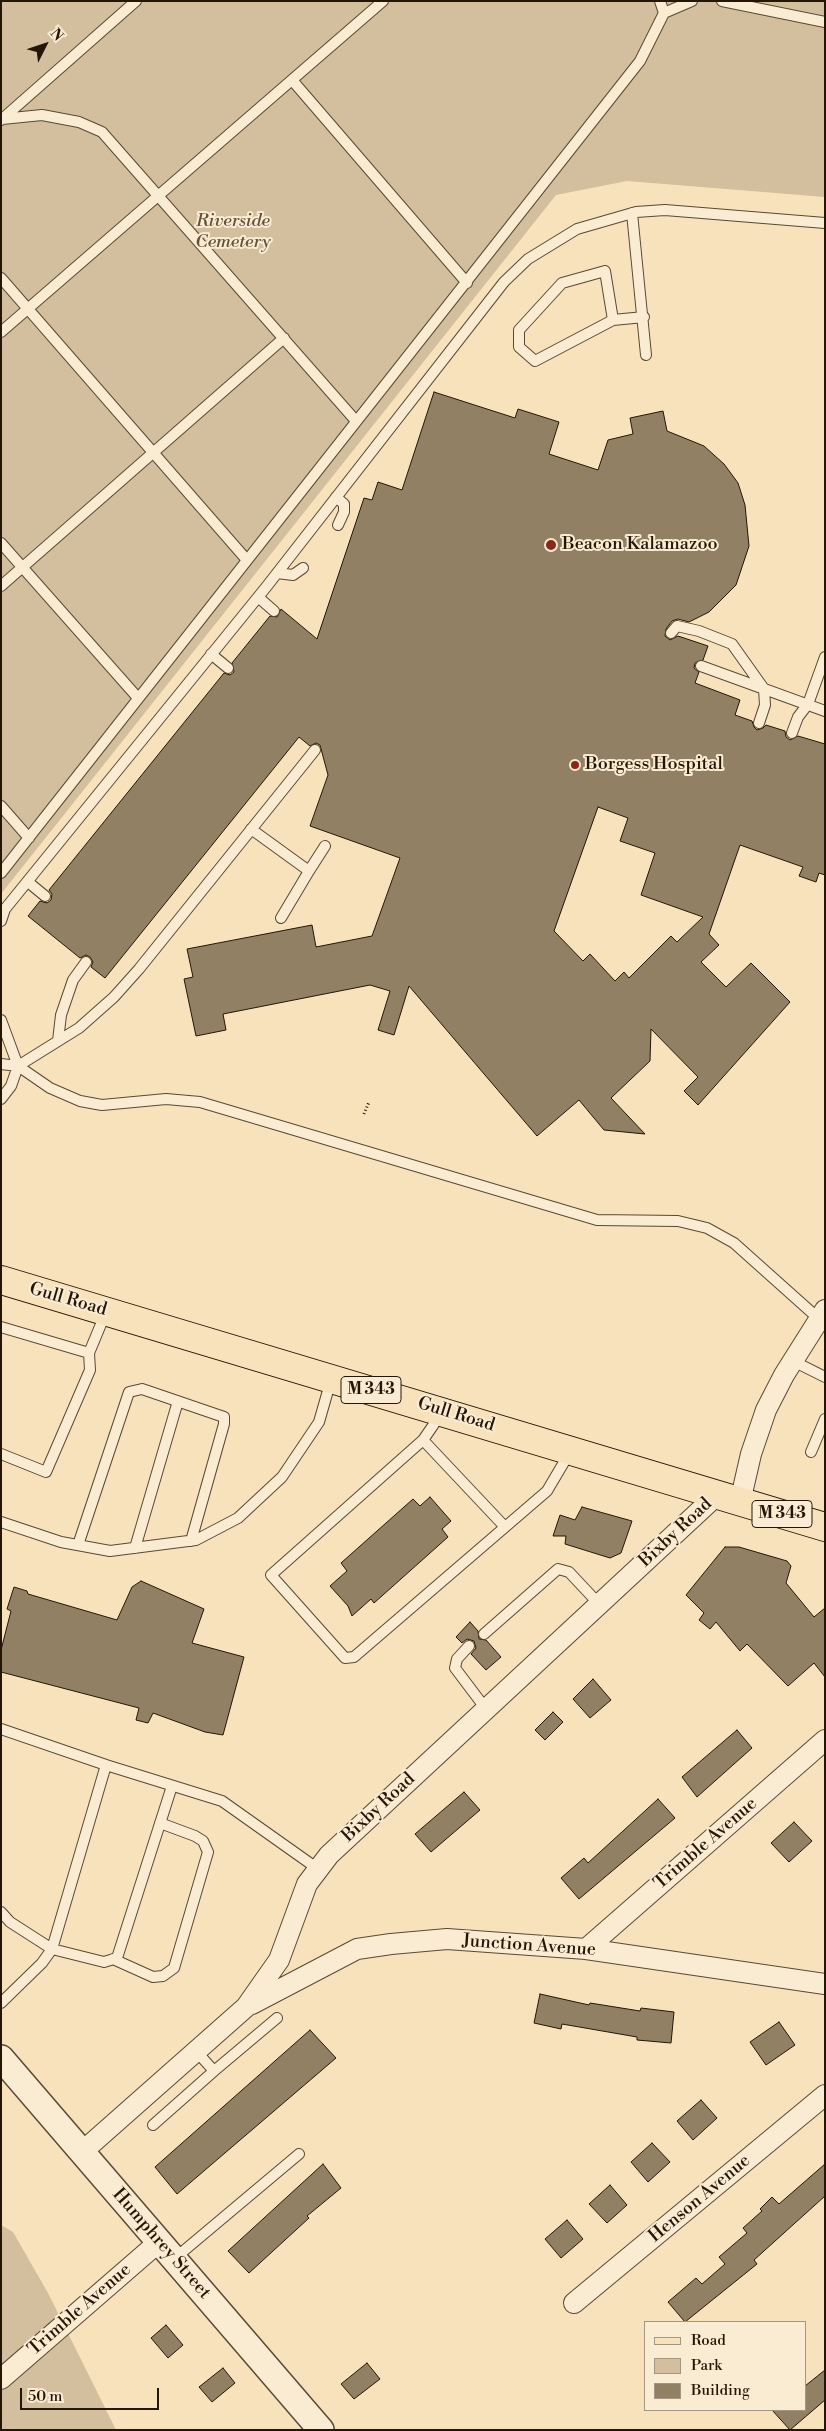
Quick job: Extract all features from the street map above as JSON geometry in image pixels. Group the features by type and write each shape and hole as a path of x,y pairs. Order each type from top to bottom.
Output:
{"main road":[{"name":"Gull Road","path":"1,1280 825,1527"}],"street":[{"path":"729,1498 751,1454 766,1410 793,1361 822,1315"},
{"name":"Bixby Road","path":"82,2152 246,2007 280,1960 300,1898 307,1884 318,1869 357,1827 599,1604 729,1498"},
{"name":"Trimble Avenue","path":"586,1949 825,1740"},
{"name":"Junction Avenue","path":"246,2007 358,1949 447,1939 586,1949 825,1984"},
{"name":"Humphrey Street","path":"1,2058 321,2430"},
{"name":"Henson Avenue","path":"574,2303 825,2095"},
{"name":"Trimble Avenue","path":"1,2379 167,2250"}],"lane":[{"path":"2,119 136,1"},
{"path":"1,332 383,1"},
{"path":"660,1 664,13"},
{"path":"1,873 246,559 467,283 640,61 664,13 692,1"},
{"path":"722,1 825,22"},
{"path":"292,80 467,283"},
{"path":"2,119 42,115 79,122 102,132 356,421"},
{"path":"1,921 6,909 258,597 504,282 528,259 577,229 632,213 665,210 825,223"},
{"path":"632,213 644,317 646,355"},
{"path":"613,320 605,271 562,283 519,330 519,347 535,362 613,320 644,317"},
{"path":"1,278 246,559"},
{"path":"1,586 284,338"},
{"path":"336,497 344,504 344,512 338,525"},
{"path":"1,543 138,698"},
{"path":"277,573 292,575 303,568"},
{"path":"258,597 274,611"},
{"path":"670,633 677,626 699,631 732,644 764,689 766,705 759,723"},
{"path":"212,654 228,668"},
{"path":"792,733 798,717 808,704 825,657"},
{"path":"701,666 825,711"},
{"path":"1,1099 11,1086 18,1066 79,1028 114,997 139,969 315,750"},
{"path":"1,806 29,838"},
{"path":"251,829 309,871"},
{"path":"281,918 325,846"},
{"path":"28,882 45,896"},
{"path":"58,1041 61,1014 73,980 86,962"},
{"path":"1,1020 18,1066"},
{"path":"1,1064 18,1066 50,1088 80,1101 102,1105 166,1099 200,1102 597,1220 678,1222 707,1228 734,1243 822,1315"},
{"path":"1,1454 46,1472 90,1370 89,1353 106,1311"},
{"path":"1,1327 89,1353"},
{"path":"793,1361 825,1377"},
{"path":"1,1522 61,1542 110,1551 191,1540 238,1518 282,1477 318,1422 332,1378"},
{"path":"78,1545 129,1392 142,1389 224,1417 224,1424 191,1540"},
{"path":"135,1548 178,1402"},
{"path":"443,1411 423,1440 271,1575 344,1658 354,1657 546,1491 572,1450"},
{"path":"811,1452 825,1419"},
{"path":"423,1440 505,1527"},
{"path":"484,1634 558,1569 569,1572 599,1604"},
{"path":"469,1646 457,1659 455,1668 486,1709"},
{"path":"1,1729 106,1765 222,1801 318,1869"},
{"path":"1,2004 42,1964 52,1949 106,1765"},
{"path":"1,1912 10,1922 52,1949 104,1962 117,1958 172,1786"},
{"path":"113,1960 153,1977 163,1976 174,1968 208,1852 203,1841 195,1836 160,1823"},
{"path":"153,2125 276,2018"},
{"path":"196,2051 214,2071"},
{"path":"167,2250 299,2154"}],"path":[{"path":"364,1114 369,1102"}],"green space":[{"name":"Riverside Cemetery","path":"1,1 825,1 825,197 627,181 556,195 1,894"},
{"path":"1,2225 13,2232 48,2293 116,2430 1,2430"}],"building":[{"name":"Borgess Hospital","path":"434,392 515,418 518,409 559,422 549,454 598,470 608,440 633,434 630,418 663,411 667,431 704,446 724,464 738,483 745,505 749,546 736,585 709,612 689,622 678,619 672,621 666,629 665,636 670,640 678,636 708,646 703,660 695,663 694,668 699,672 695,683 740,700 735,715 752,721 757,730 766,725 785,731 786,737 790,740 798,736 825,744 825,875 819,873 816,882 799,876 803,867 740,845 709,934 719,945 701,962 726,987 751,963 790,1002 698,1105 684,1091 698,1077 651,1029 650,1061 611,1098 645,1134 604,1130 579,1100 537,1136 409,986 394,1035 378,1030 390,991 370,985 223,1014 226,1030 196,1036 184,979 193,977 187,949 312,925 316,947 372,936 400,858 310,826 328,775 320,745 316,743 310,746 299,737 105,978 91,967 93,962 90,957 86,955 80,958 28,916 40,901 47,903 51,900 52,894 49,890 224,673 230,675 234,672 232,663 270,616 277,617 281,609 317,639 364,498 372,500 378,482 402,490","holes":["598,807 628,818 620,841 655,853 641,895 703,917 677,942 671,936 629,978 624,972 615,981 590,954 583,961 554,931"]},
{"path":"430,1497 451,1521 442,1529 448,1537 374,1603 371,1599 352,1616 348,1606 330,1586 347,1571 341,1563 413,1499 420,1506"},
{"path":"582,1507 632,1521 621,1553 610,1558 565,1544 566,1536 553,1536 560,1515 575,1520"},
{"path":"725,1547 739,1547 787,1561 791,1566 786,1583 814,1617 825,1608 825,1677 814,1663 788,1686 747,1644 740,1651 716,1622 710,1629 699,1620 704,1613 686,1595"},
{"path":"141,1581 204,1609 192,1643 244,1657 223,1735 205,1732 153,1713 148,1723 136,1720 139,1708 1,1672 1,1650 11,1611 7,1609 14,1587 27,1591 28,1594 117,1620 132,1587"},
{"path":"470,1622 478,1631 479,1639 486,1640 501,1657 486,1670 471,1654 476,1648 474,1641 467,1639 462,1643 456,1637"},
{"path":"593,1679 611,1700 590,1718 573,1699"},
{"path":"553,1712 563,1722 545,1740 535,1730"},
{"path":"737,1730 752,1748 697,1797 682,1777"},
{"path":"464,1792 480,1810 431,1852 415,1834"},
{"path":"658,1799 675,1818 579,1899 561,1878 584,1858 588,1863"},
{"path":"794,1822 812,1841 789,1862 771,1843"},
{"path":"540,1994 589,2005 590,2003 640,2011 641,2008 674,2012 671,2043 637,2040 637,2037 562,2024 561,2029 534,2023"},
{"path":"779,2022 795,2045 766,2065 750,2042"},
{"path":"310,2030 336,2058 177,2194 155,2167"},
{"path":"701,2100 717,2118 693,2140 677,2121"},
{"path":"652,2143 670,2162 648,2182 631,2162"},
{"path":"323,2164 341,2188 307,2216 309,2218 249,2273 228,2251"},
{"path":"825,2164 825,2196 754,2260 757,2264 684,2321 668,2302 696,2278 702,2284 725,2264 719,2257 747,2233 743,2228 762,2211 760,2209 772,2197 779,2204"},
{"path":"610,2185 627,2205 607,2223 589,2204"},
{"path":"567,2220 583,2239 561,2258 545,2239"},
{"path":"166,2325 183,2345 168,2358 151,2338"},
{"path":"367,2363 380,2379 354,2399 341,2384"},
{"path":"223,2368 235,2383 212,2402 199,2387"},
{"path":"825,2370 825,2400 790,2430 773,2411 806,2411 806,2385"}],"place":[{"name":"Beacon Kalamazoo","path":"551,545"},
{"name":"Borgess Hospital","path":"575,765"}]}
